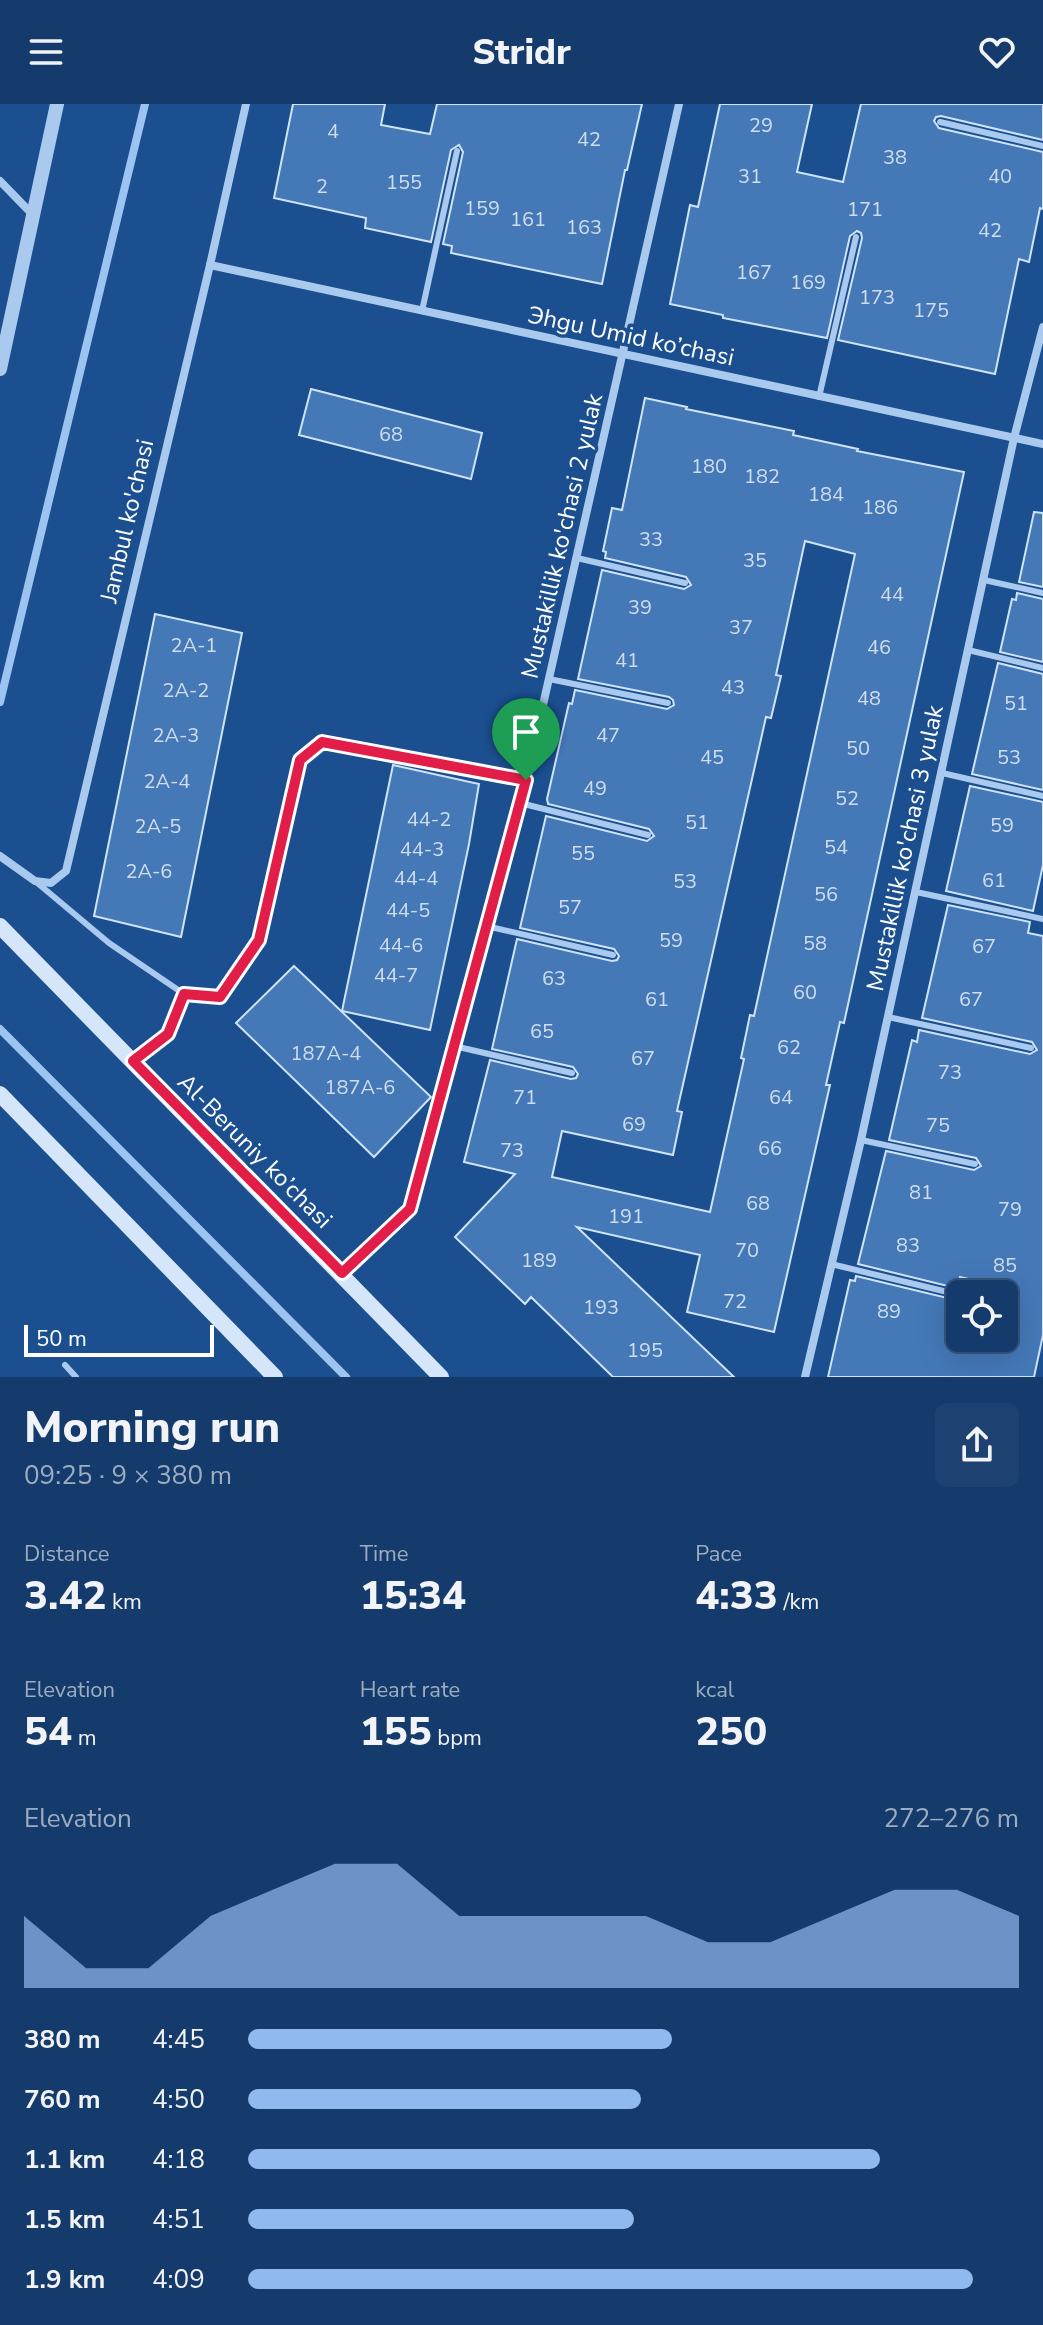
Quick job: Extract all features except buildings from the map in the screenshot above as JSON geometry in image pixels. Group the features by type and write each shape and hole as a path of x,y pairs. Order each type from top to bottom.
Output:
{"main road":[{"name":"Al-Beruniy ko’chasi","path":"0,926 441,1377"},
{"path":"0,1094 275,1377"}],"street":[{"path":"0,369 57,104"},
{"name":"Jambul ko'chasi","path":"35,881 51,883 66,871 246,104"},
{"name":"Mustakillik ko'chasi 2 yulak","path":"342,1273 410,1209 526,780 679,104"},
{"path":"0,181 35,217"},
{"name":"Эhgu Umid ko’chasi","path":"210,265 1043,444"},
{"name":"Mustakillik ko'chasi 3 yulak","path":"805,1377 861,1140 1014,438 1043,327"},
{"path":"0,856 35,881"}],"lane":[{"path":"940,122 1043,146"},
{"path":"422,311 457,151"},
{"path":"819,397 856,237"},
{"path":"577,558 685,583"},
{"path":"984,580 1043,593"},
{"path":"968,650 1043,668"},
{"path":"549,679 668,703"},
{"path":"35,881 109,943 184,994 220,997 259,940 300,760 322,742 526,780"},
{"path":"942,773 1043,796"},
{"path":"520,803 648,835"},
{"path":"916,892 1043,919"},
{"path":"486,926 613,955"},
{"path":"133,1061 168,1034 184,994"},
{"path":"888,1017 1031,1048"},
{"path":"454,1046 572,1073"},
{"path":"861,1140 975,1164"},
{"path":"831,1264 946,1292"},
{"path":"65,1365 76,1377"}],"waterway":[{"path":"0,702 145,104"},
{"path":"0,1029 346,1377"}],"route":[{"path":"322,742 526,780 410,1209 342,1273 133,1061 168,1034 184,994 220,997 259,940 300,760 322,742"}]}
